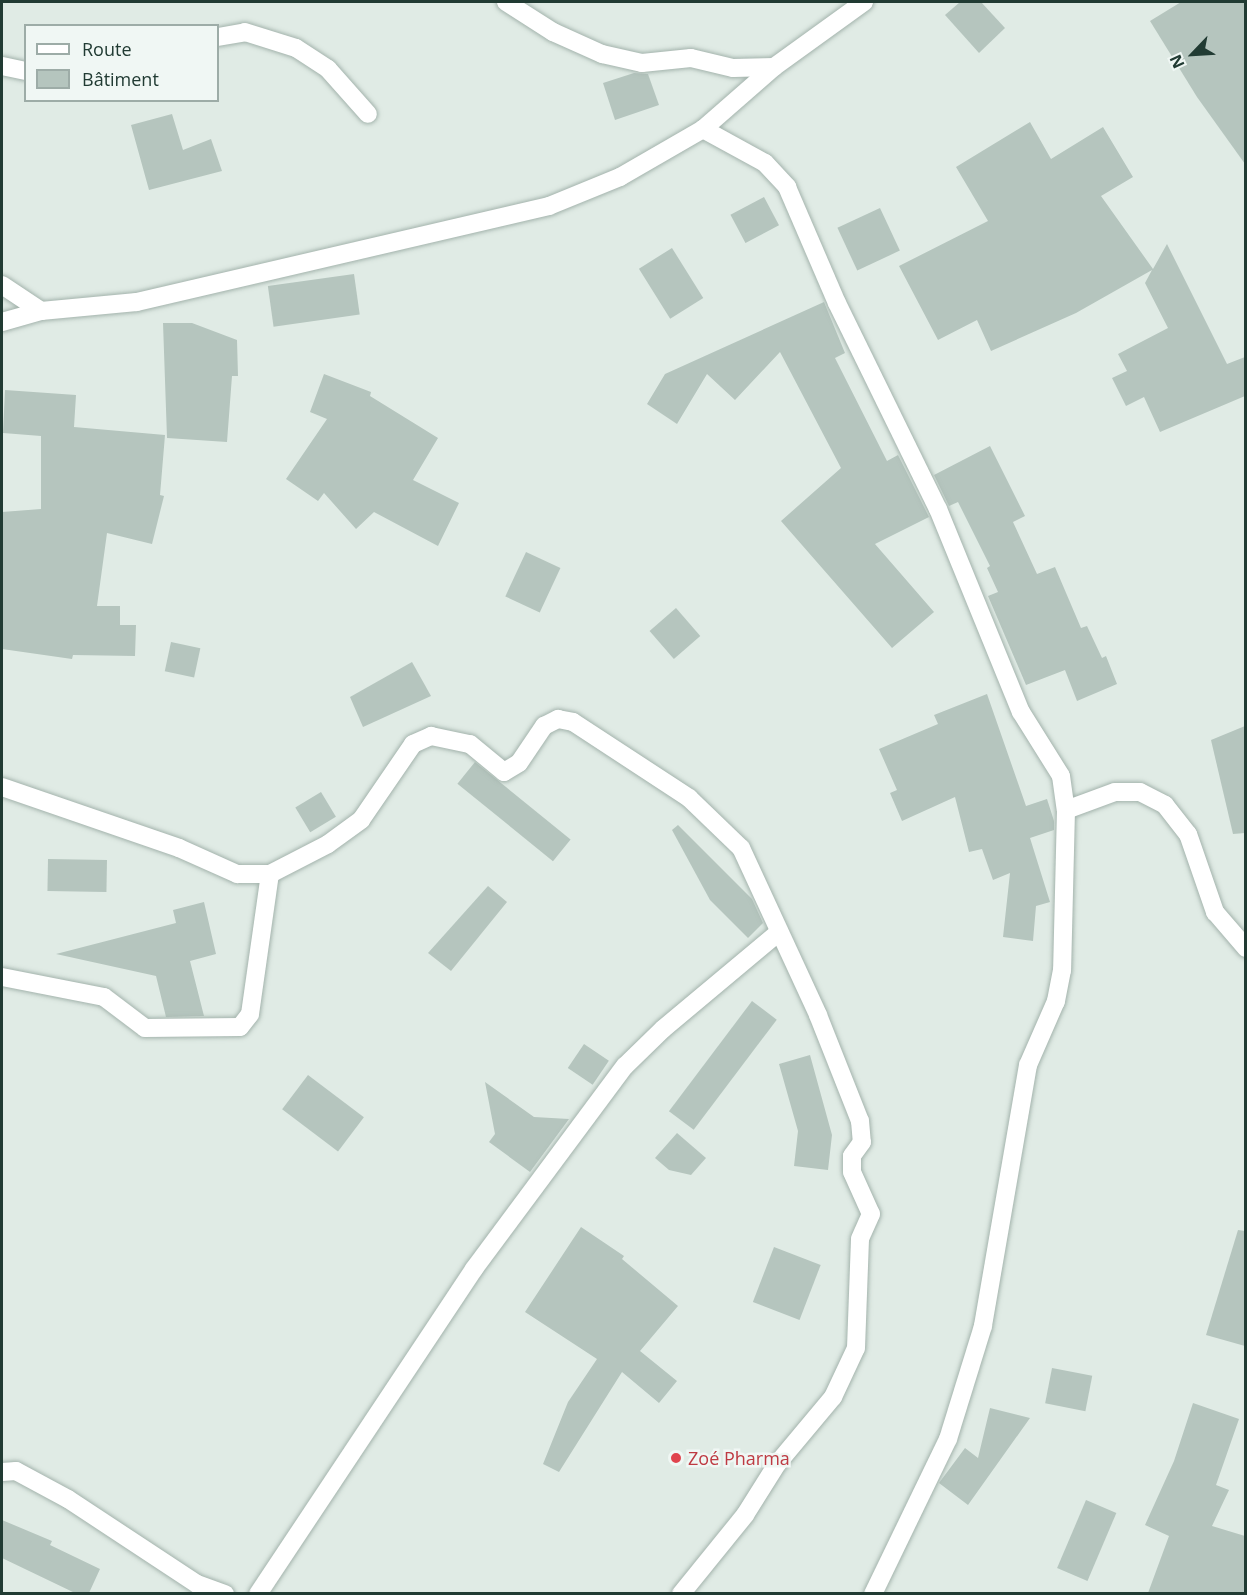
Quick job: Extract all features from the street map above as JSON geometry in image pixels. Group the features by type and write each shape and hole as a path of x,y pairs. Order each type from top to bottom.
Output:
{"street":[{"path":"506,2 553,32 602,54 642,63 691,58 733,68 774,67"},
{"path":"2,322 41,311 137,302 549,206 621,177 703,129 774,67 864,2"},
{"path":"219,37 246,32 296,48 328,69 369,114"},
{"path":"2,66 24,71"},
{"path":"703,129 765,163 787,187 837,303 938,509 1021,712 1061,776 1066,810 1062,970 1056,1001 1028,1065 983,1326 948,1438 873,1593"},
{"path":"2,285 41,311"},
{"path":"2,787 179,848 237,874 270,874 328,844 361,820 412,744 431,736 470,744 504,772 519,763 544,726 558,719 573,722 698,807 741,848 818,1015 860,1121 862,1142 852,1156 852,1172 872,1214 860,1239 856,1348 832,1397 777,1464 745,1515 681,1593"},
{"path":"1066,810 1115,792 1140,792 1166,805 1188,834 1215,912 1245,948"},
{"path":"2,977 104,997 145,1028 240,1027 250,1014 270,874"},
{"path":"258,1593 474,1269 625,1066 663,1029 779,932"},
{"path":"2,1473 15,1471 68,1499 198,1584 225,1593"}],"building":[{"path":"960,2 981,2 1005,28 979,53 945,15"},
{"path":"1181,2 1245,2 1245,164 1197,97 1150,21"},
{"path":"634,73 648,74 659,105 615,120 603,83"},
{"path":"172,114 183,150 211,139 222,171 149,190 131,125"},
{"path":"1030,122 1051,159 1103,127 1133,177 1101,196 1153,269 1167,244 1227,364 1245,357 1245,396 1160,432 1144,397 1126,406 1112,378 1127,371 1118,354 1168,328 1145,283 1152,270 1076,313 991,351 977,320 938,340 899,266 988,221 956,167"},
{"path":"764,197 779,225 745,243 730,215"},
{"path":"880,208 900,251 857,270 837,228"},
{"path":"672,248 703,298 670,319 639,269"},
{"path":"354,274 360,315 274,327 268,286"},
{"path":"824,302 845,353 835,358 887,461 898,455 929,517 875,544 934,612 892,648 781,521 841,468 780,352 735,400 707,374 677,424 647,404 665,374"},
{"path":"163,323 192,323 237,340 238,376 232,376 227,442 167,438"},
{"path":"324,374 371,392 370,396 438,438 413,480 459,503 438,546 374,512 356,529 324,493 318,501 286,479 327,419 310,412"},
{"path":"5,390 76,395 74,427 165,435 160,495 164,496 152,544 107,533 97,606 120,606 120,625 136,625 135,656 73,655 72,659 2,649 2,512 41,509 41,436 3,433"},
{"path":"990,446 1025,516 1013,522 1037,574 1055,567 1081,628 1087,626 1102,658 1106,656 1117,684 1077,701 1065,670 1026,685 988,596 998,592 987,568 990,566 958,502 949,506 934,475"},
{"path":"526,552 560,568 540,612 505,596"},
{"path":"676,608 700,636 674,659 650,631"},
{"path":"171,642 200,648 194,678 165,671"},
{"path":"412,662 431,696 363,727 350,697"},
{"path":"987,694 1026,806 1047,799 1054,821 1054,830 1030,838 1050,902 1036,906 1033,941 1003,937 1010,873 993,880 982,849 969,852 955,797 902,821 890,793 897,790 879,749 938,724 934,715"},
{"path":"1245,726 1245,833 1233,834 1211,740"},
{"path":"475,762 571,839 553,861 457,784"},
{"path":"321,792 336,817 310,832 295,807"},
{"path":"678,825 752,899 763,923 748,938 710,900 672,830"},
{"path":"48,859 107,860 106,892 47,891"},
{"path":"488,886 507,902 451,971 428,953"},
{"path":"204,902 216,954 190,961 204,1016 166,1017 156,976 56,954 176,923 173,910"},
{"path":"752,1001 777,1020 694,1130 669,1111"},
{"path":"584,1044 609,1061 593,1085 568,1068"},
{"path":"810,1055 832,1135 828,1170 794,1166 798,1131 779,1064"},
{"path":"308,1075 364,1117 338,1151 282,1109"},
{"path":"485,1082 534,1117 569,1119 530,1172 489,1142 495,1134"},
{"path":"677,1133 706,1158 691,1175 669,1170 655,1158"},
{"path":"581,1227 624,1256 622,1259 678,1306 640,1351 677,1381 659,1403 622,1372 559,1472 543,1464 568,1402 597,1359 525,1312"},
{"path":"1238,1230 1245,1231 1245,1346 1206,1335"},
{"path":"774,1247 821,1265 800,1320 753,1302"},
{"path":"1052,1368 1092,1376 1085,1411 1045,1403"},
{"path":"1193,1403 1239,1419 1216,1485 1229,1490 1212,1526 1245,1536 1245,1593 1148,1593 1169,1536 1145,1525 1174,1461"},
{"path":"990,1408 1030,1418 968,1505 939,1483 965,1448 978,1458"},
{"path":"1086,1500 1116,1513 1087,1581 1057,1568"},
{"path":"2,1520 52,1541 50,1545 100,1569 89,1593 75,1593 2,1558"}],"place":[{"name":"Zoé Pharma","path":"676,1458"}]}
